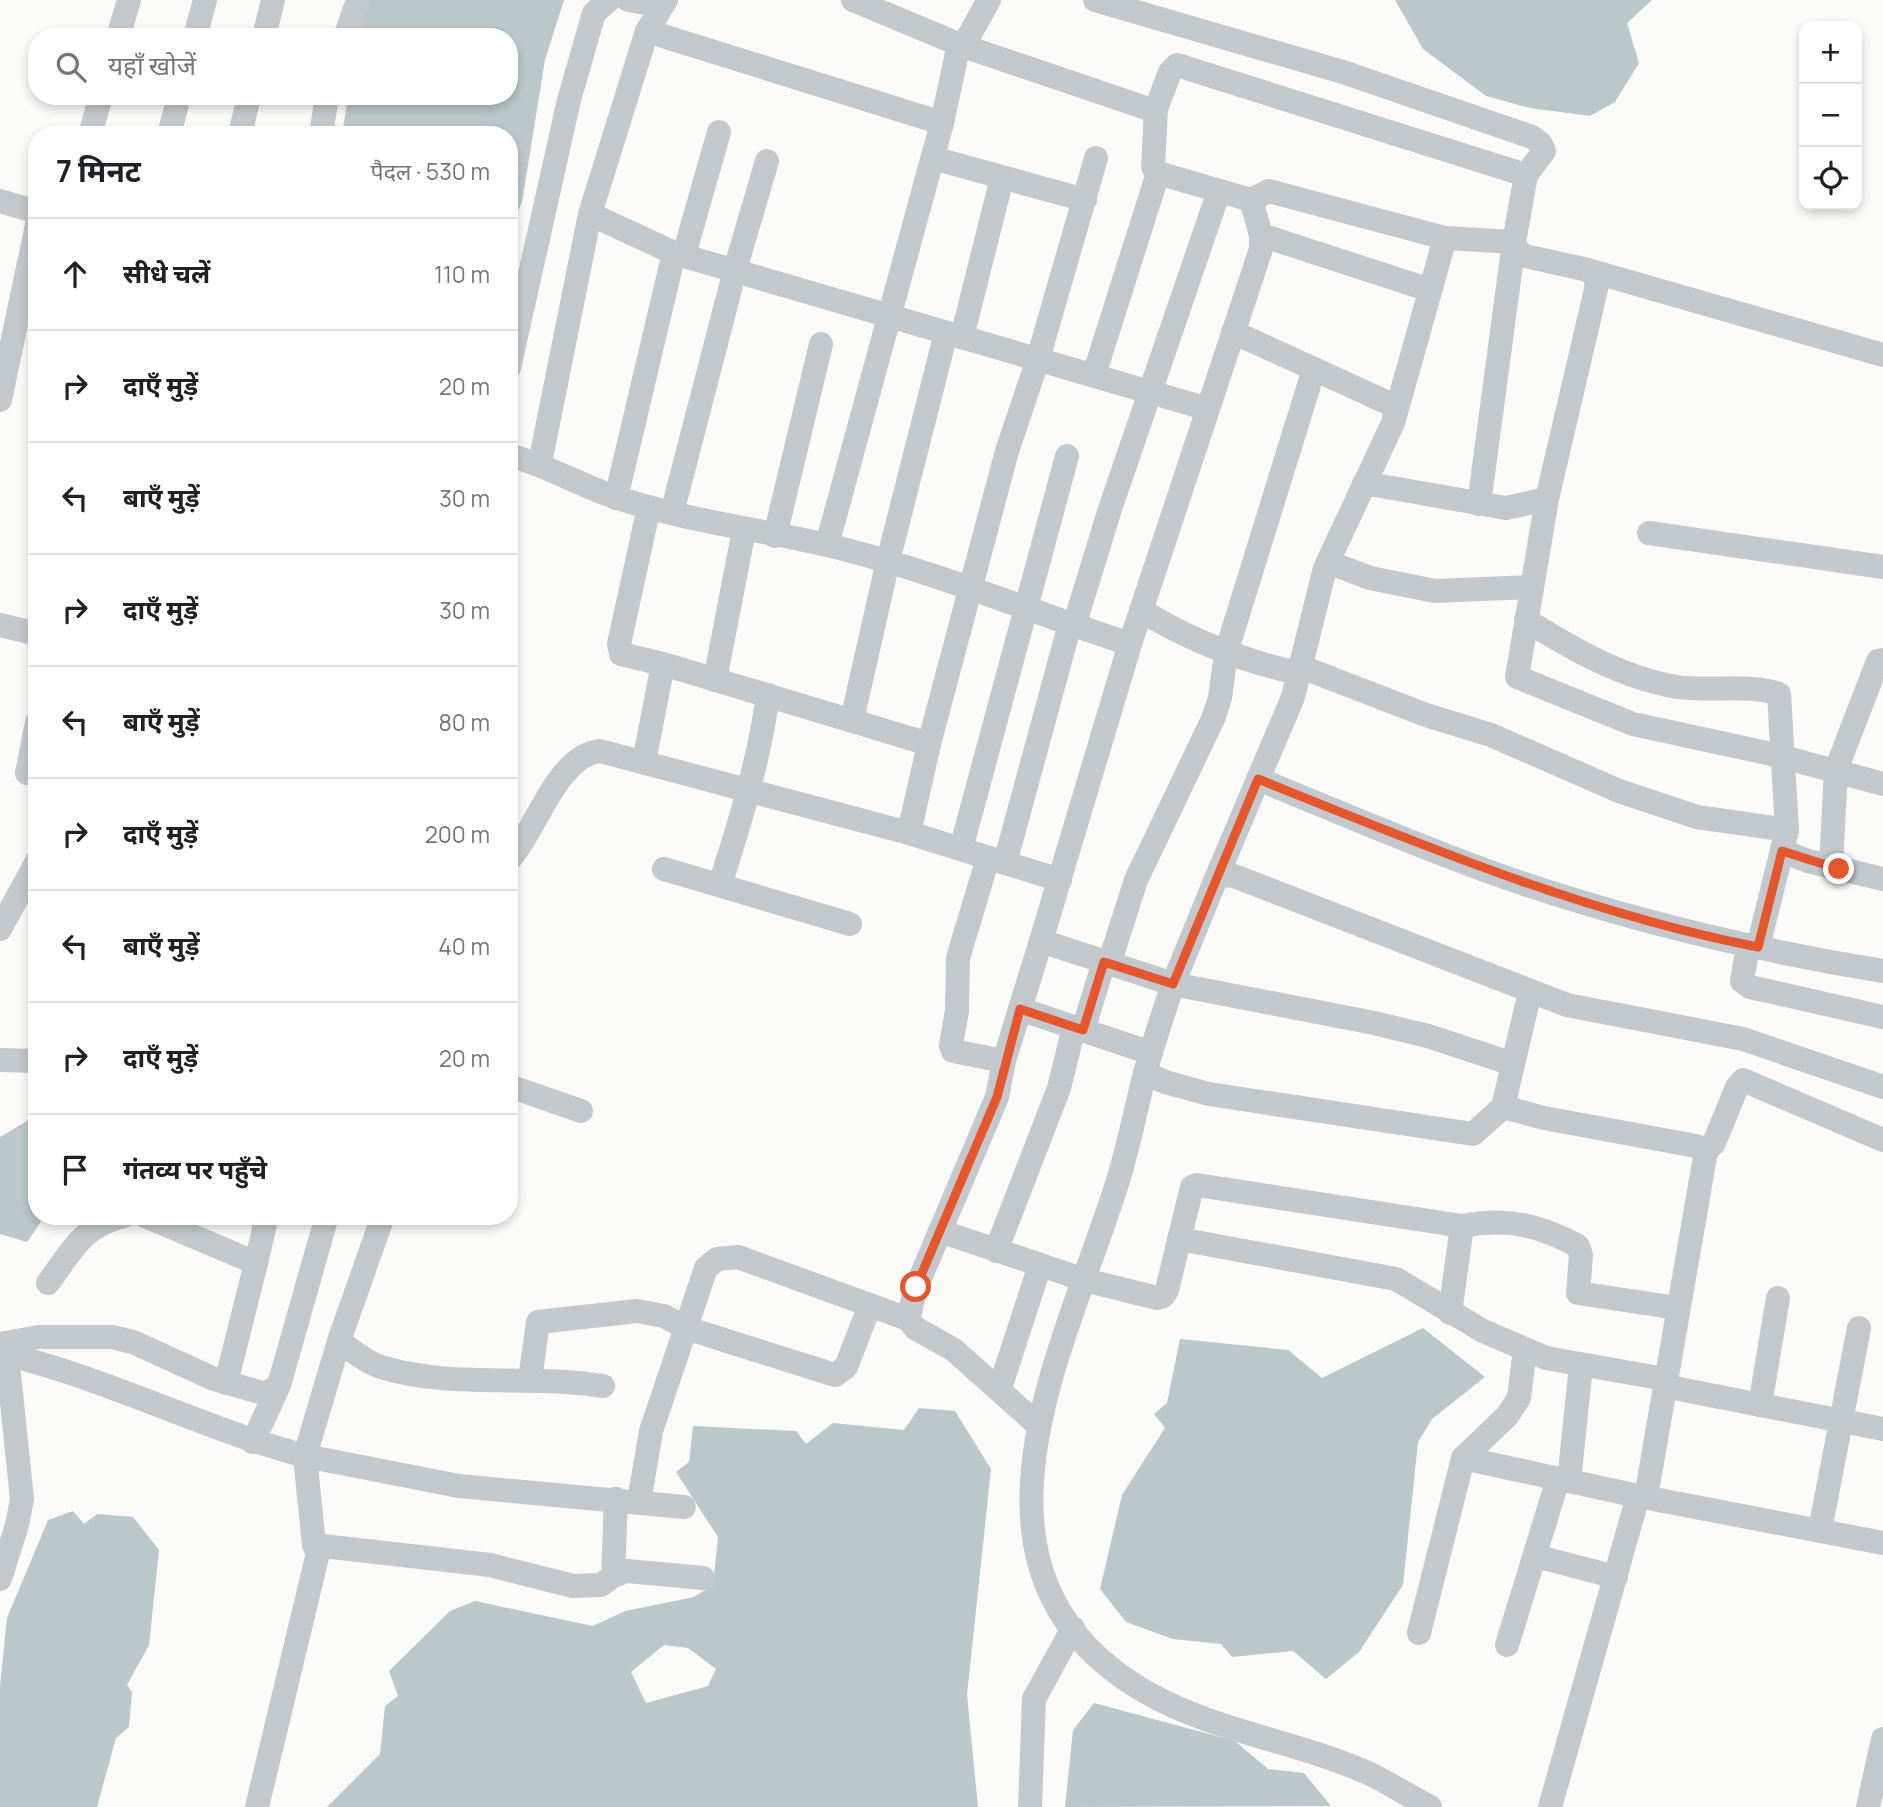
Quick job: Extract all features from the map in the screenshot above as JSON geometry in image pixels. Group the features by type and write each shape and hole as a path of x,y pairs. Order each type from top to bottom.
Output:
{"street":[{"path":"121,28 129,0"},
{"path":"197,28 205,0"},
{"path":"266,28 273,0"},
{"path":"348,28 358,0"},
{"path":"518,328 569,100 594,13 609,0"},
{"path":"540,463 590,214 648,30 664,3 628,0"},
{"path":"853,0 961,45 1156,109"},
{"path":"827,545 933,158 961,45 989,0"},
{"path":"1095,0 1343,72 1532,137 1541,144 1544,151 1526,175 1514,242 1479,504"},
{"path":"648,30 942,122"},
{"path":"1203,31 1170,72 1156,109 1153,167 1158,173 1251,200 1269,191 1445,238 1514,242"},
{"path":"1178,65 1526,175"},
{"path":"93,126 98,105"},
{"path":"171,126 177,105"},
{"path":"242,126 247,105"},
{"path":"322,126 326,105"},
{"path":"616,498 679,254 719,132"},
{"path":"933,158 1085,200"},
{"path":"909,833 929,744 1007,451 1038,359 1096,158"},
{"path":"767,161 618,652 929,744"},
{"path":"1094,376 1158,173"},
{"path":"852,720 888,561 1002,177"},
{"path":"1004,1061 953,1051 951,1045 957,1011 958,958 997,860 1072,625 1219,191"},
{"path":"908,1319 909,1305 997,1097 1004,1061 1130,645 1261,249 1261,235 1251,200"},
{"path":"0,201 28,209"},
{"path":"590,214 679,254 1208,409"},
{"path":"1261,235 1430,290"},
{"path":"1430,1807 1367,1773 1217,1723 1139,1689 1092,1652 1049,1596 1033,1544 1030,1483 1038,1425 1116,1189 1148,1063 1173,984 1293,697 1319,585 1397,407 1445,238"},
{"path":"1514,242 1518,251 1525,256 1588,270 1883,355"},
{"path":"0,400 28,268"},
{"path":"1588,270 1594,275 1597,285 1547,499 1516,674 1518,679 1633,724 1780,756 1883,784"},
{"path":"1233,332 1397,407"},
{"path":"775,536 821,344"},
{"path":"996,1251 1136,880 1213,719 1220,698 1226,653 1314,369"},
{"path":"961,849 1067,456"},
{"path":"518,457 540,463 616,498 744,530 827,545 888,561 1130,645"},
{"path":"1364,483 1506,508 1547,499"},
{"path":"715,680 744,530"},
{"path":"1649,533 1883,567"},
{"path":"1328,562 1370,578 1436,591 1532,587"},
{"path":"1141,610 1167,626 1245,661 1298,670 1491,735 1645,800 1784,841 1831,866 1883,879"},
{"path":"1526,620 1568,647 1645,679 1677,687 1779,694 1784,740 1780,756 1784,841 1742,981 1749,987 1883,1017"},
{"path":"0,625 28,632"},
{"path":"1831,866 1836,770 1878,662 1883,660"},
{"path":"644,762 663,664"},
{"path":"720,885 762,742 768,695"},
{"path":"518,845 544,802 578,759 588,752 600,751 909,833 1060,880"},
{"path":"27,773 28,768"},
{"path":"1258,779 1500,876 1611,911 1753,946 1883,971"},
{"path":"664,869 850,924"},
{"path":"1215,881 1221,875 1234,876 1567,1005 1743,1040 1883,1087"},
{"path":"0,929 28,878"},
{"path":"1041,941 1173,984 1374,1023 1428,1036 1513,1064"},
{"path":"1020,1009 1079,1029 1209,1094 1473,1134 1503,1107 1530,992"},
{"path":"0,1060 28,1061"},
{"path":"1550,1807 1642,1496 1706,1151 1714,1143 1737,1087 1743,1080 1883,1140"},
{"path":"518,1089 581,1111"},
{"path":"1503,1107 1544,1118 1696,1146 1706,1151"},
{"path":"940,1231 1085,1280 1157,1298 1163,1296 1192,1188 1196,1185 1462,1226 1489,1220 1535,1227 1578,1246 1581,1255 1578,1293 1677,1308"},
{"path":"48,1283 95,1225"},
{"path":"166,1225 256,1263"},
{"path":"226,1382 265,1225"},
{"path":"253,1442 279,1384 324,1225"},
{"path":"257,1807 318,1553 314,1545 305,1456 339,1342 380,1225"},
{"path":"1450,1313 1462,1226"},
{"path":"1179,1239 1396,1279 1450,1313 1546,1358 1883,1429"},
{"path":"613,1576 628,1501 706,1268 717,1259 730,1256 908,1319 915,1328 954,1350 1000,1388 1038,1425"},
{"path":"1000,1388 1040,1265"},
{"path":"1760,1405 1778,1298"},
{"path":"530,1380 537,1325 542,1321 637,1311 664,1316 686,1328 835,1375 846,1367 870,1305"},
{"path":"1820,1530 1859,1328"},
{"path":"2,1350 39,1337 113,1338 132,1342 184,1367 266,1394 279,1384"},
{"path":"339,1342 379,1367 424,1375 558,1380 603,1386"},
{"path":"1419,1633 1463,1458 1507,1416 1519,1398 1525,1349"},
{"path":"2,1350 253,1442 305,1456 459,1486 684,1507"},
{"path":"0,1579 22,1499 2,1350"},
{"path":"1507,1645 1563,1480 1581,1365"},
{"path":"1463,1458 1883,1543"},
{"path":"314,1545 491,1564 573,1586 601,1585 626,1571 703,1578"},
{"path":"1535,1556 1616,1577"},
{"path":"1030,1807 1034,1699 1073,1628"},
{"path":"1868,1807 1883,1739"}],"shaded area":[{"path":"361,0 564,0 545,60 522,202 518,211 518,126 343,126 347,105 518,105 518,28 357,28"},
{"path":"1395,0 1652,0 1627,23 1639,63 1615,102 1590,116 1530,108 1486,96 1423,49"},
{"path":"28,1120 28,1225 39,1225 27,1242 0,1234 0,1137"},
{"path":"1423,1328 1485,1377 1432,1419 1418,1442 1403,1585 1359,1652 1326,1679 1293,1651 1232,1657 1221,1644 1173,1639 1126,1622 1100,1589 1122,1495 1165,1428 1154,1414 1167,1403 1180,1339 1288,1350 1322,1378"},
{"path":"919,1408 955,1411 991,1469 967,1695 978,1807 327,1807 380,1754 385,1706 398,1696 389,1671 450,1611 475,1601 593,1626 625,1611 694,1597 713,1585 718,1537 676,1472 689,1462 693,1426 796,1431 806,1444 833,1423 904,1430","holes":["664,1645 688,1648 716,1669 708,1686 646,1703 631,1672"]},
{"path":"73,1511 84,1524 97,1514 133,1517 159,1550 149,1645 127,1685 132,1692 129,1727 116,1738 97,1807 0,1807 0,1686 7,1618 48,1520"},
{"path":"1094,1703 1235,1741 1268,1769 1304,1773 1331,1806 1065,1807 1073,1730"}],"route":[{"path":"916,1287 997,1097 1004,1061 1020,1009 1083,1030 1104,962 1173,984 1258,779 1500,876 1611,911 1758,947 1782,851 1839,869"}]}
